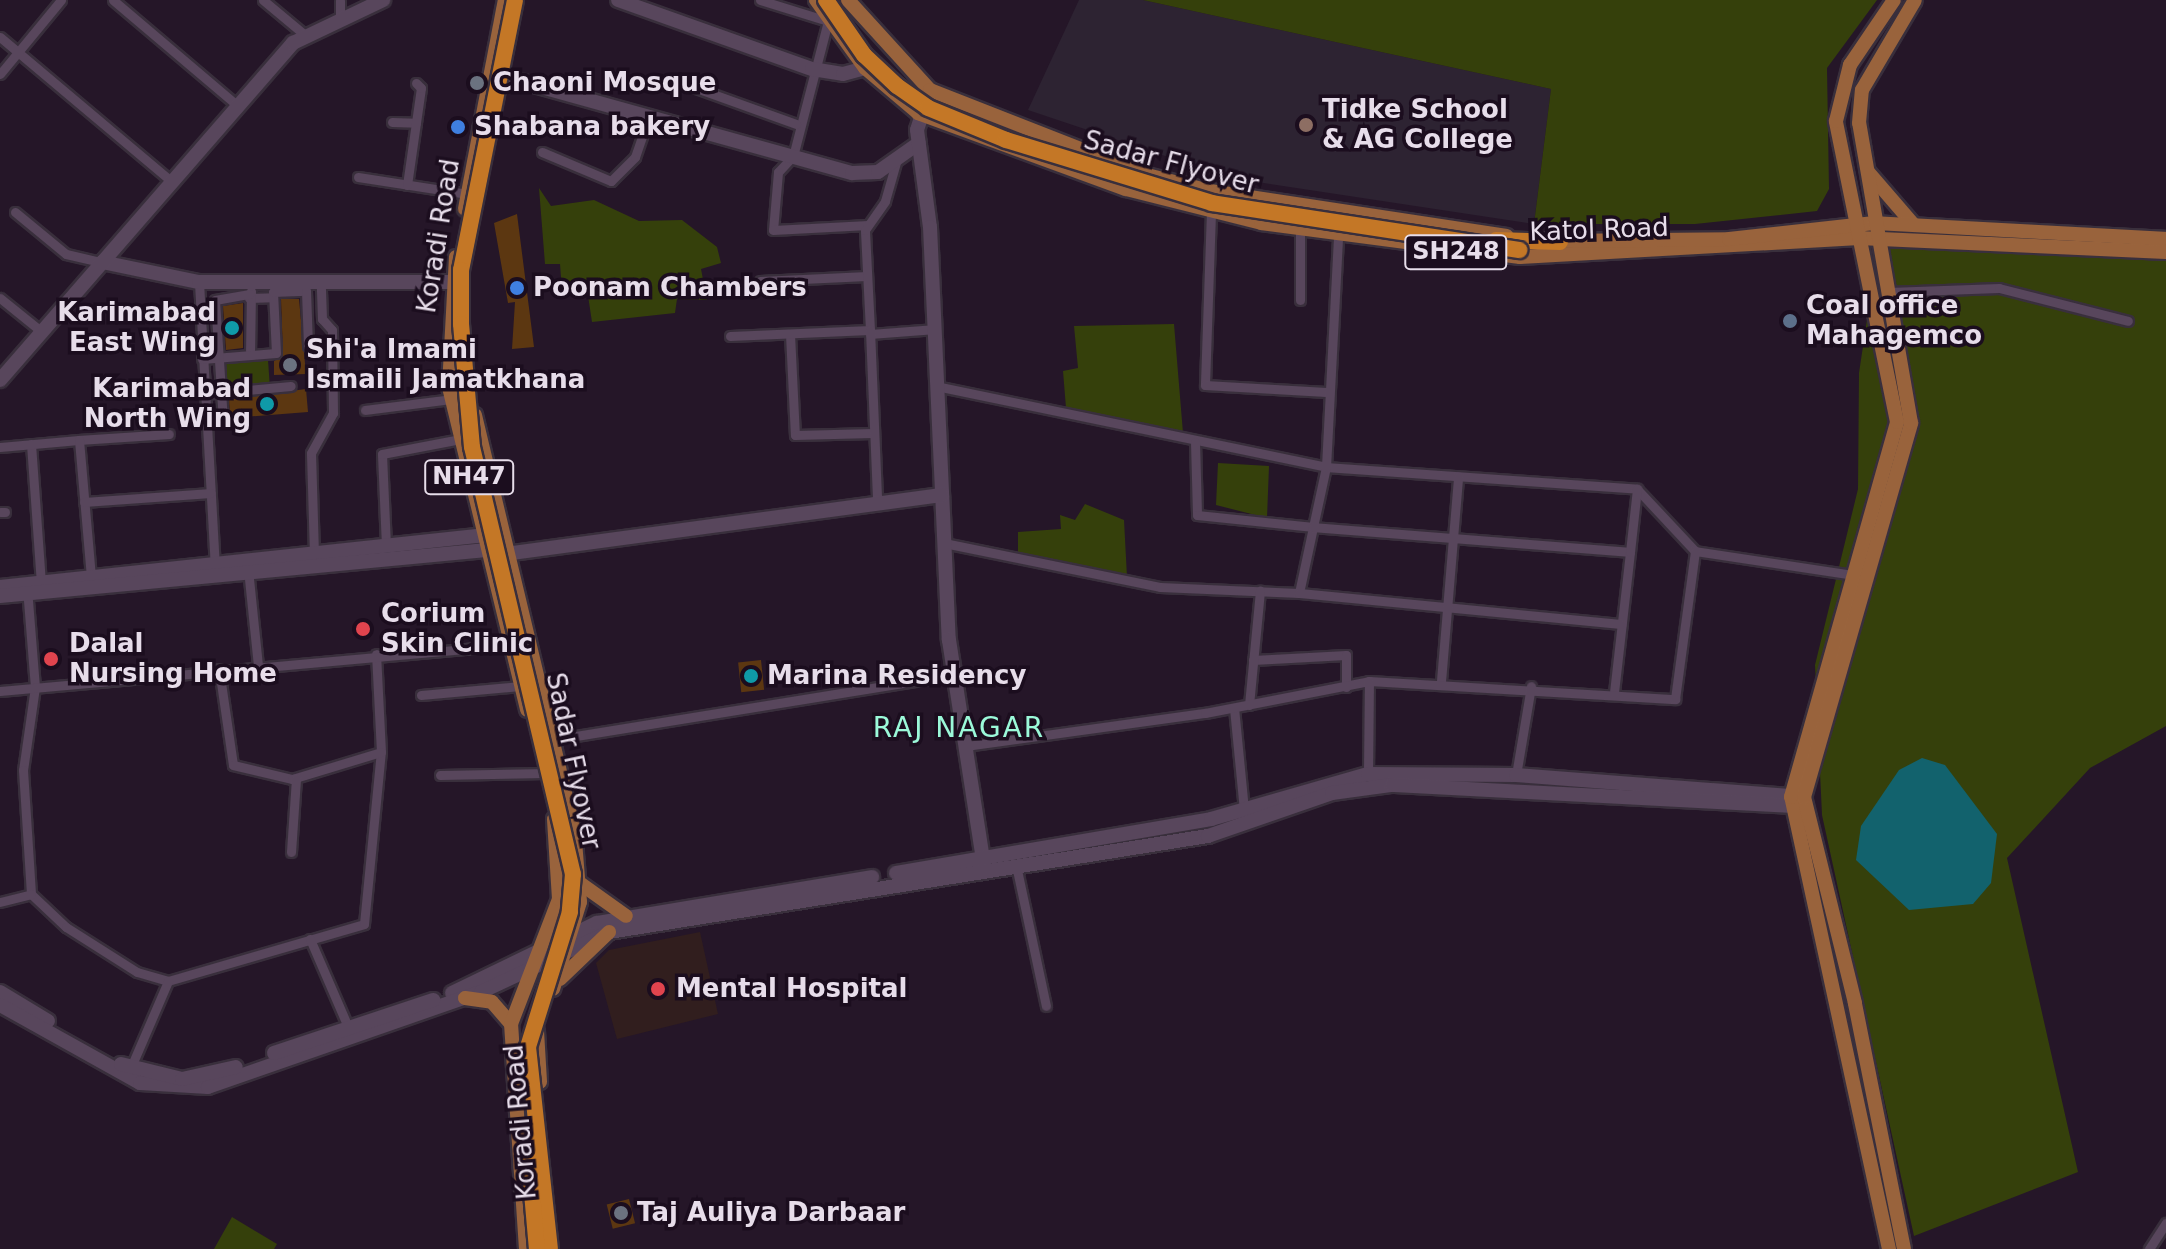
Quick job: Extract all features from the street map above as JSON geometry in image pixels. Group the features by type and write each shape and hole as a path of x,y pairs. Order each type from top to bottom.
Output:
{"highway":[{"name":"Sadar Flyover","path":"516,0 456,276 455,346 480,506 558,810 566,873 561,917 521,1038 537,1249"},
{"name":"Sadar Flyover","path":"516,0 461,270 461,340 472,447 573,874 570,912 528,1047 550,1249"},
{"name":"Sadar Flyover","path":"826,0 864,55 897,86 928,108 1006,140 1212,203 1520,246 1559,247"},
{"name":"Sadar Flyover","path":"833,0 877,58 935,103 1123,174 1213,199 1520,246"}],"main road":[{"path":"0,380 238,106 305,35 340,16 383,0"},
{"name":"Koradi Road","path":"505,0 498,75 467,293 470,383 507,554 553,739 581,884 570,942 536,1040 558,1249"},
{"name":"Koradi Road","path":"516,0 468,194 451,282 452,399 483,548 545,773 559,899 546,948"},
{"path":"618,0 812,69 843,74 865,68"},
{"name":"Katol Road","path":"816,0 828,21 865,68 918,113 988,143 1211,212 1300,230 1459,253 1858,231 1878,238 2166,252"},
{"name":"Katol Road","path":"848,0 930,90 1117,164 1210,191 1559,247"},
{"path":"1889,1249 1798,802 1853,575 1897,422 1836,121 1838,90 1894,0"},
{"path":"1904,1249 1855,1003 1798,802 1911,423 1866,169 1862,90 1915,0"},
{"path":"498,75 648,120 852,173 878,172 919,143"},
{"path":"930,90 918,113 936,329 944,543 954,675 984,864"},
{"path":"1866,169 1913,224"},
{"name":"Katol Road","path":"1858,231 1874,223 1913,224 2166,239"},
{"path":"102,262 199,282 253,289 321,282 451,282"},
{"path":"0,596 91,576 215,564 248,567 314,554 386,546 483,548 507,554 877,500 942,495"},
{"path":"0,587 32,587 483,548"},
{"path":"0,1005 140,1083 193,1088 461,990 546,948 609,932 984,864 1244,810 1368,774 1516,775 1798,802"},
{"path":"351,1032 465,998 539,965 570,942 626,916 984,864 1016,865 1208,836 1332,793 1392,785 1798,802"},
{"path":"581,884 626,916"},
{"path":"554,985 609,932"},
{"name":"NH47","path":"539,965 546,948"},
{"name":"Koradi Road","path":"526,1249 511,1024 539,965"},
{"path":"0,992 131,1067 193,1088"},
{"path":"465,998 492,1002 511,1024"}],"street":[{"path":"0,74 61,0"},
{"path":"113,0 238,106"},
{"path":"263,0 305,35"},
{"path":"340,0 340,16"},
{"path":"760,0 828,21 796,124 793,156 778,172 773,230 868,225"},
{"path":"0,37 172,182"},
{"path":"671,79 796,124"},
{"path":"407,185 416,123 416,83"},
{"path":"542,152 611,181 635,157 648,120"},
{"path":"392,122 416,123"},
{"path":"877,500 867,276 868,225 885,201 899,157"},
{"path":"358,177 468,194"},
{"path":"15,212 66,254 102,262"},
{"path":"1211,212 1205,385 1326,392"},
{"path":"1300,230 1300,300"},
{"path":"1299,593 1326,467 1326,392 1338,235"},
{"path":"760,281 867,276"},
{"path":"199,282 215,564"},
{"path":"314,554 311,453 333,413 332,330 322,319 321,282"},
{"path":"1888,292 1999,288 2128,321"},
{"path":"253,289 273,295"},
{"path":"250,355 253,289"},
{"path":"223,421 215,300 253,289 273,295 306,291 308,346"},
{"path":"202,359 276,353 273,295"},
{"path":"0,298 42,332"},
{"path":"730,336 936,329"},
{"path":"790,334 795,435 873,433"},
{"path":"204,394 291,386"},
{"path":"936,386 1326,467 1637,489 1695,551 1853,575"},
{"path":"365,410 452,399"},
{"path":"0,447 169,434"},
{"path":"386,546 382,454 461,439"},
{"path":"79,440 91,576"},
{"path":"1195,442 1197,515 1449,542 1630,552"},
{"path":"31,444 35,687 23,770 31,894 113,957 168,981 364,924 368,915 381,752 376,654"},
{"path":"1441,681 1449,542 1458,477"},
{"path":"1614,693 1637,489"},
{"path":"84,502 211,493"},
{"path":"944,543 1160,587 1299,593 1622,624"},
{"path":"966,746 1234,708 1369,681 1531,686 1675,699 1695,551"},
{"path":"248,567 258,665"},
{"path":"1249,705 1260,591"},
{"path":"0,691 376,654 508,645"},
{"path":"1253,660 1346,655 1346,687"},
{"path":"219,669 233,765 261,777 296,778 381,752"},
{"path":"536,741 954,675"},
{"path":"1368,774 1369,681"},
{"path":"421,695 520,686"},
{"path":"1516,775 1531,686"},
{"path":"1234,708 1244,810"},
{"path":"440,775 545,773"},
{"path":"291,852 296,778"},
{"path":"1016,865 1046,1006"},
{"path":"0,902 31,894"},
{"path":"310,939 351,1032"},
{"path":"131,1067 168,981"},
{"path":"2149,1249 2166,1223"}],"shaded area":[{"name":"Tidke School & AG College","path":"1079,0 1143,0 1551,89 1534,224 1231,178 1028,110"},
{"name":"Mental Hospital","path":"700,932 718,1014 617,1039 596,963 609,950"}],"green space":[{"path":"1143,0 1877,0 1827,68 1829,189 1817,211 1695,224 1534,224 1551,89"},
{"path":"539,188 551,206 594,200 639,221 682,220 717,247 721,263 701,269 707,300 677,299 675,313 592,322 587,289 562,290 560,264 545,264"},
{"path":"1878,246 2166,261 2166,726 2090,768 2007,858 2078,1172 1914,1236 1822,815 1815,665 1858,489 1859,373"},
{"path":"1174,324 1183,433 1066,408 1063,371 1078,368 1074,326"},
{"path":"268,360 270,388 227,391 225,363"},
{"path":"1218,463 1269,466 1267,518 1216,505"},
{"path":"1085,504 1124,520 1127,577 1018,556 1018,532 1061,529 1060,515 1075,520"},
{"path":"232,1217 277,1244 274,1249 214,1249"}],"water":[{"path":"1922,758 1945,765 1997,834 1991,883 1973,904 1909,910 1856,860 1861,826 1899,770"}],"building":[{"name":"Poonam Chambers","path":"517,214 534,347 512,349 515,302 508,303 494,223"},
{"path":"281,299 299,299 306,374 274,375 274,361 283,356"},
{"name":"Karimabad East Wing","path":"243,303 243,348 226,350 223,306"},
{"name":"Karimabad North Wing","path":"306,389 308,412 230,418 229,399"},
{"name":"Marina Residency","path":"761,660 764,690 741,692 738,662"},
{"name":"Taj Auliya Darbaar","path":"629,1199 635,1223 613,1229 607,1205"}],"place":[{"name":"Chaoni Mosque","path":"477,83"},
{"name":"Tidke School & AG College","path":"1306,125"},
{"name":"Shabana bakery","path":"458,127"},
{"name":"Poonam Chambers","path":"517,288"},
{"name":"Coal office Mahagemco","path":"1790,321"},
{"name":"Karimabad East Wing","path":"232,328"},
{"name":"Shi'a Imami Ismaili Jamatkhana","path":"290,365"},
{"name":"Karimabad North Wing","path":"267,404"},
{"name":"Corium Skin Clinic","path":"363,629"},
{"name":"Dalal Nursing Home","path":"51,659"},
{"name":"Marina Residency","path":"751,676"},
{"name":"Mental Hospital","path":"658,989"},
{"name":"Taj Auliya Darbaar","path":"621,1213"}],"district":[{"name":"RAJ NAGAR","path":"959,728"}]}
